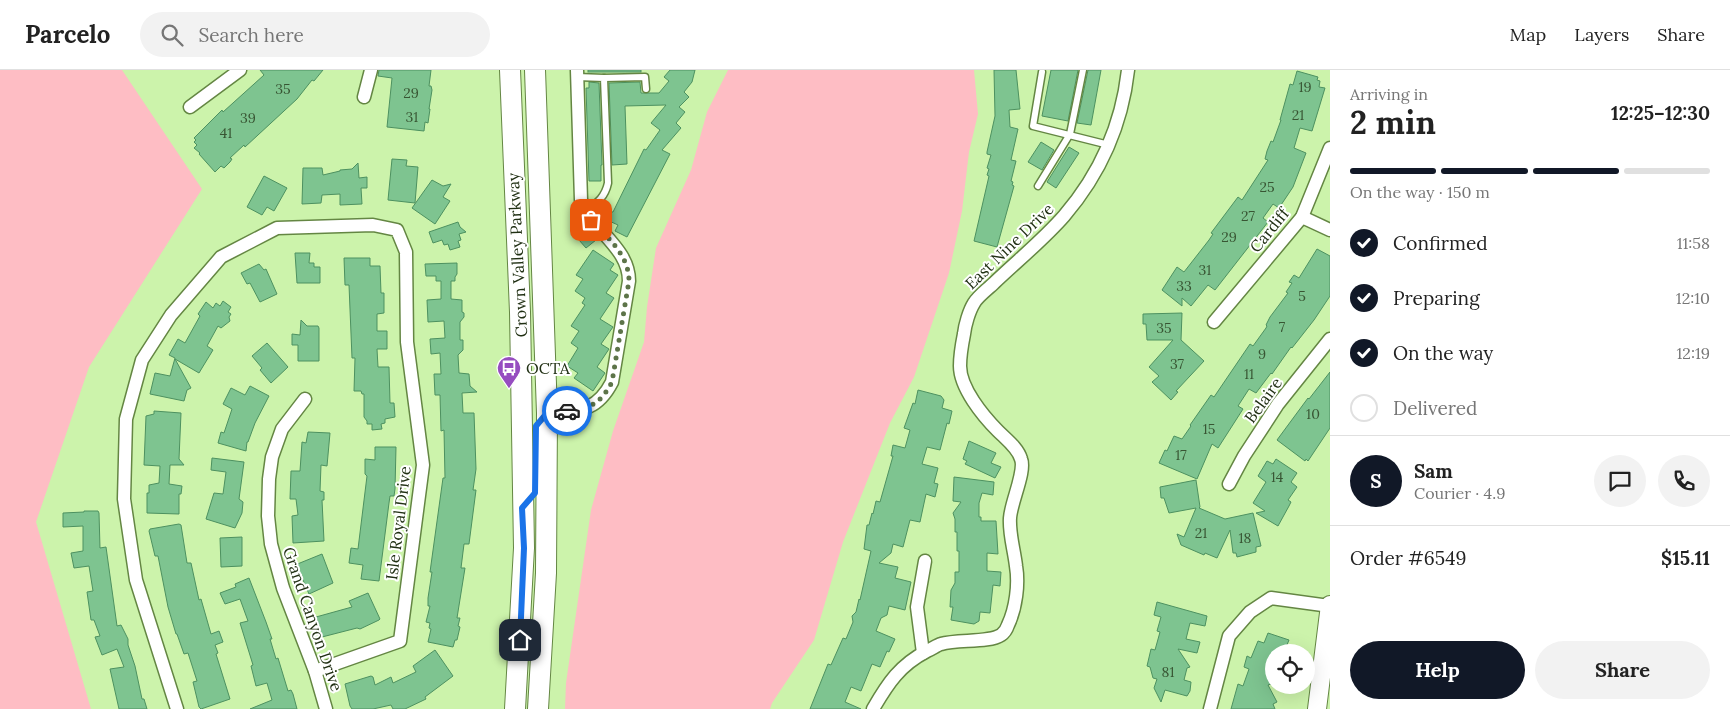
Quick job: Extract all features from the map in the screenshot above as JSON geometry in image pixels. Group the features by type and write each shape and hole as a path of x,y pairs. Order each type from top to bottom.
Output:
{"main road":[{"name":"Crown Valley Parkway","path":"510,70 523,414 522,508 524,548 515,709"},
{"name":"Crown Valley Parkway","path":"535,70 547,413 546,583 538,709"},
{"path":"520,312 531,323 536,401 547,413 536,426 535,493 522,508"}],"street":[{"path":"190,107 240,70"},
{"path":"364,96 371,70"},
{"name":"East Nine Drive","path":"873,709 884,690 902,667 923,653 941,644 991,639 1002,634 1008,624 1015,600 1016,567 1009,528 1011,507 1022,472 1022,460 1016,449 976,405 966,386 960,368 964,331 974,302 1063,217 1097,170 1109,145 1126,94 1128,70"},
{"path":"547,413 579,410 595,404 605,395 612,382 629,281 626,262 620,252 585,212 581,200 577,74"},
{"name":"Cardiff","path":"1214,322 1302,217 1330,148"},
{"path":"1302,217 1330,230"},
{"name":"Isle Royal Drive","path":"177,709 136,580 124,499 126,419 142,360 171,315 221,257 277,228 373,224 397,230 406,252 407,342 423,465 400,641 315,671"},
{"name":"Belaire","path":"1229,484 1244,456 1278,404 1330,339"},
{"name":"Grand Canyon Drive","path":"305,399 282,430 272,457 269,479 268,516 271,544 283,588 315,671 326,709"},
{"path":"923,653 917,607 925,561"},
{"path":"1210,709 1229,636 1250,612 1271,598 1330,605 1317,709"}],"lane":[{"path":"1038,186 1070,134 1083,70"},
{"path":"1042,72 1033,126 1109,145"},
{"path":"577,74 604,78 645,73 646,89"},
{"path":"585,212 601,199 606,191 608,182 604,78"}],"shaded area":[{"path":"0,70 122,70 202,189 89,367 36,522 91,709 0,709"},
{"path":"728,70 974,70 978,114 969,152 962,211 949,273 914,377 890,423 843,542 814,640 772,703 770,709 565,709 566,683 591,510 613,431 644,342 656,248 691,170 707,112"}],"building":[{"path":"260,70 323,70 314,81 312,80 297,99 245,147 244,145 230,158 232,159 224,168 221,166 215,172 194,148 197,145 194,142 196,140 194,138 222,110 223,112 264,75"},
{"path":"379,70 431,70 429,86 431,86 432,90 430,109 428,123 425,122 424,131 387,127 392,78 378,76"},
{"path":"588,70 641,70 641,72 588,72"},
{"path":"670,70 695,70 692,82 684,92 689,97 679,107 685,112 676,123 681,128 662,150 670,154 627,237 615,231 618,225 607,220 611,212 613,212 644,149 646,150 660,130 651,123 666,105 625,106 627,164 612,165 609,83 640,82 641,93 659,93 669,81 664,77"},
{"path":"994,70 1016,70 1020,109 1009,110 1010,127 1018,129 1011,160 1016,161 1011,181 1014,186 997,247 974,241 989,176 987,175 989,169 987,168 991,155 987,154 987,152 995,116"},
{"path":"1051,70 1078,70 1068,121 1042,116"},
{"path":"1088,70 1101,70 1091,125 1077,123"},
{"path":"1297,71 1318,77 1317,80 1320,81 1319,87 1325,88 1312,131 1300,128 1294,148 1306,153 1293,187 1279,208 1273,204 1263,218 1268,222 1215,290 1208,285 1191,306 1182,298 1182,306 1162,290 1177,267 1184,272 1209,240 1213,234 1211,233 1238,197 1242,200 1268,160 1265,159 1267,151 1271,141 1273,142 1290,84 1293,85"},
{"path":"589,82 599,83 601,181 589,181 586,88 589,88"},
{"path":"1041,142 1054,150 1042,170 1028,162"},
{"path":"1069,147 1079,153 1056,188 1047,182"},
{"path":"392,159 407,160 406,166 418,167 415,203 388,200"},
{"path":"358,163 359,178 367,177 367,188 361,188 362,204 340,205 340,194 322,195 321,203 302,204 303,168 322,168 323,175 352,169"},
{"path":"264,176 287,188 274,211 267,207 262,215 247,207"},
{"path":"432,180 443,186 451,184 443,197 450,201 435,224 412,208"},
{"path":"458,222 460,227 466,232 459,234 461,240 458,241 460,247 450,250 448,244 444,245 442,240 433,243 429,232"},
{"path":"581,224 596,240 586,248 572,232"},
{"path":"1317,249 1330,256 1330,296 1314,320 1256,393 1249,389 1238,406 1243,409 1218,448 1212,444 1197,479 1159,463 1174,436 1182,439 1211,395 1214,397 1250,344 1253,346 1266,328 1270,317 1288,293 1286,292 1292,283 1289,282 1294,275 1299,278"},
{"path":"593,250 614,264 610,270 618,275 606,293 614,298 600,319 613,327 601,344 609,349 597,367 605,373 593,391 574,378 578,373 567,366 578,348 571,343 579,331 571,326 585,305 582,303 585,298 575,291 583,279 576,275"},
{"path":"295,253 310,253 309,263 314,263 314,267 320,267 320,283 297,283"},
{"path":"344,258 370,258 370,266 380,266 381,293 384,293 384,313 377,314 377,331 387,331 387,349 377,349 378,367 389,367 390,403 394,403 395,417 385,419 385,423 381,424 382,429 372,430 372,424 367,424 364,417 364,394 361,391 354,391 355,358 352,358 349,285 345,285"},
{"path":"457,263 455,281 451,281 451,299 462,300 462,312 464,313 464,317 460,322 460,340 463,340 463,350 458,355 459,373 469,374 470,386 477,392 462,393 463,413 474,413 476,469 473,490 476,490 469,544 464,544 461,568 465,568 457,618 460,618 458,626 460,627 453,647 428,642 431,629 429,628 430,623 426,622 430,606 428,606 428,598 432,572 430,572 443,478 445,478 444,430 441,431 440,395 435,395 434,374 441,374 440,353 431,354 430,339 445,338 444,321 428,322 427,300 441,299 441,281 436,281 436,276 426,276 425,264"},
{"path":"259,264 264,270 266,269 277,294 260,302 250,283 247,284 241,273"},
{"path":"223,301 231,307 228,312 231,314 229,317 230,321 221,328 218,326 207,346 213,350 199,373 175,359 191,388 187,390 184,401 150,394 155,373 170,376 175,358 169,355 178,339 185,343 200,316 198,314 206,302 213,308 216,303 220,306"},
{"path":"1182,313 1181,340 1204,361 1176,391 1178,392 1171,400 1152,382 1159,376 1149,367 1173,340 1147,340 1146,324 1143,324 1143,314"},
{"path":"301,320 307,326 318,326 319,328 319,361 298,361 298,345 292,345 292,334 300,335"},
{"path":"267,343 288,367 271,383 260,370 262,368 252,356"},
{"path":"1330,372 1330,428 1308,461 1306,459 1305,461 1277,440"},
{"path":"250,386 269,396 247,442 246,451 218,443 221,432 224,433 232,409 223,404 231,388 245,395"},
{"path":"918,390 941,396 944,400 942,408 952,411 940,450 927,447 922,464 938,468 934,483 938,484 935,497 926,494 920,522 910,520 903,547 893,544 891,553 879,563 898,567 895,578 911,582 905,610 889,606 887,615 881,618 876,631 895,639 880,667 872,664 861,691 851,687 845,702 861,709 810,709 828,664 831,665 843,638 846,639 853,622 852,616 856,612 860,600 871,551 864,549 867,525 869,525 876,501 880,502 893,456 891,456 893,445 905,448 910,430 904,428 913,403 915,404"},
{"path":"154,411 181,413 179,459 184,465 170,465 169,484 182,486 181,494 179,494 179,514 147,513 149,485 159,483 160,466 144,465 146,416 154,414"},
{"path":"308,432 330,433 327,466 321,465 320,491 324,492 324,500 322,500 324,541 293,543 292,516 298,515 296,499 290,499 291,471 300,471 302,442 306,443"},
{"path":"969,441 996,453 991,463 1001,467 995,478 965,464 967,461 963,459"},
{"path":"375,447 396,447 395,489 394,496 390,496 379,581 361,579 363,565 349,563 351,548 358,549 367,476 365,474 365,459 375,460"},
{"path":"212,458 244,462 239,499 243,502 242,513 235,528 206,519 214,493 223,494 226,472 211,470"},
{"path":"1276,459 1297,473 1291,482 1297,487 1288,500 1291,502 1278,526 1256,513 1265,511 1253,503 1266,482 1258,476 1267,461 1273,464"},
{"path":"954,477 994,482 993,495 982,493 979,503 979,517 981,517 981,521 996,521 998,554 987,553 987,571 1001,572 1000,586 993,585 990,613 980,612 979,621 974,624 951,620 953,607 950,607 951,590 955,583 955,572 959,572 959,551 957,551 957,532 955,532 953,513 961,502 953,501"},
{"path":"1196,480 1199,508 1225,519 1253,513 1261,546 1256,547 1256,552 1237,557 1236,553 1233,553 1230,530 1217,558 1205,553 1204,555 1181,545 1177,534 1184,537 1196,508 1169,513 1164,498 1161,498 1160,487"},
{"path":"98,511 99,513 100,548 106,547 117,626 121,625 128,639 142,699 144,699 147,709 119,709 110,669 124,667 117,649 102,655 95,637 100,636 94,620 91,620 87,592 93,591 89,566 74,568 71,553 83,551 83,526 63,527 63,513"},
{"path":"181,525 187,563 191,563 199,600 201,599 211,634 219,631 223,642 215,645 218,653 216,654 230,699 201,709 193,682 197,681 188,653 184,654 176,634 168,607 158,556 155,556 149,531 150,529"},
{"path":"242,537 242,566 221,567 220,538"},
{"path":"322,554 333,583 309,594 303,580 301,581 295,565"},
{"path":"249,578 272,639 270,639 276,659 278,658 288,691 291,690 293,694 297,709 250,709 272,700 267,683 256,686 251,666 253,665 240,623 248,621 240,599 225,604 220,593 236,587 235,584"},
{"path":"368,593 379,620 360,629 357,628 322,637 316,617 352,607 349,601"},
{"path":"1157,602 1207,616 1205,626 1190,623 1186,639 1200,642 1197,653 1178,649 1190,667 1187,668 1184,680 1191,682 1190,691 1187,696 1165,690 1161,702 1154,688 1157,679 1153,678 1150,667 1147,666 1151,649 1155,650 1160,632 1157,631 1161,617 1154,615"},
{"path":"1268,633 1289,640 1287,644 1265,644 1265,694 1273,694 1277,702 1273,704 1275,709 1231,709 1238,684 1243,686 1249,669 1244,667 1247,656 1251,658 1258,641 1264,643"},
{"path":"435,650 453,676 425,697 426,699 405,709 393,709 391,705 373,709 352,709 345,684 371,676 375,685 391,677 393,683 416,672 413,666"}],"way so far":[{"path":"567,411 579,410 595,404 605,395 612,382 629,281 626,262 620,252 591,220"}],"place":[{"name":"OCTA","path":"509,389"}],"route":[{"path":"520,640 524,548 522,508 535,493 536,426 547,413 567,411"}]}
